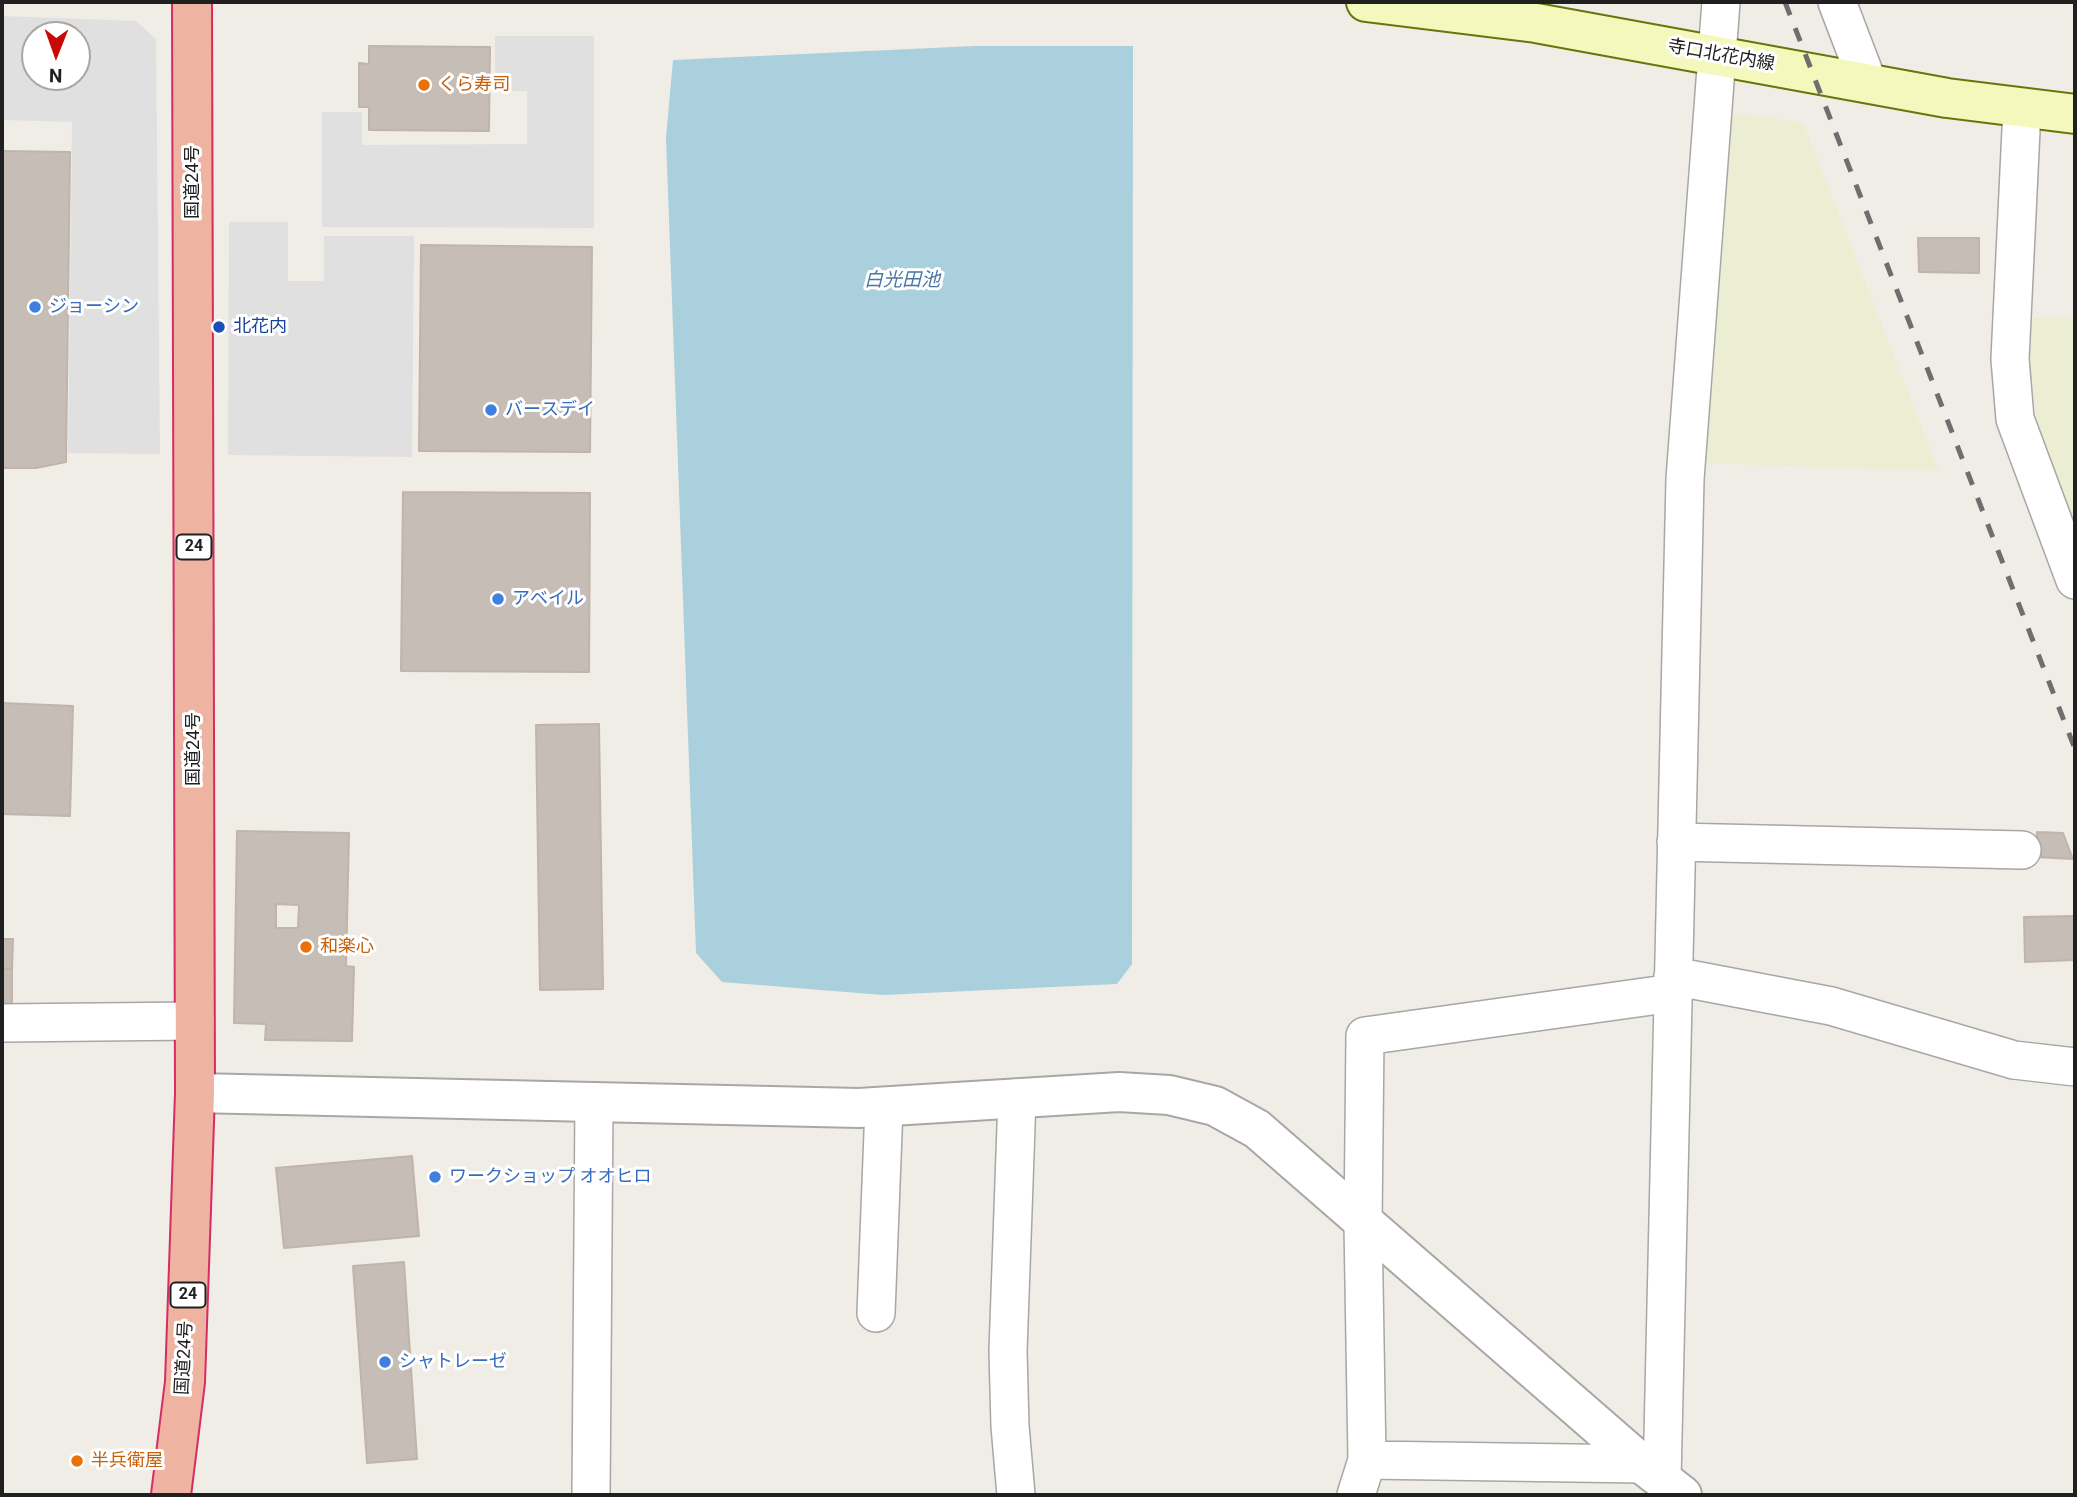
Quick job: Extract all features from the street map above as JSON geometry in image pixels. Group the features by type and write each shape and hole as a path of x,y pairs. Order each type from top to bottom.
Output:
{"highway":[{"name":"国道24号","path":"171,1495 185,1382 195,1093 192,2"}],"main road":[{"name":"寺口北花内線","path":"1366,2 1536,23 1868,83 2022,109 2075,114"}],"street":[{"path":"1662,1480 1685,479 1721,2"},
{"path":"1837,2 1868,83"},
{"path":"2022,109 2010,359 2015,419 2075,580"},
{"path":"1676,842 2022,850"},
{"path":"1356,1495 1367,1460 1363,1224 1365,1036 1673,984 1831,1006 2014,1060 2075,1067"},
{"path":"2,1023 195,1021"},
{"path":"195,1093 884,1107 1119,1092 1169,1095 1215,1106 1257,1129 1363,1224 1662,1480"},
{"path":"1016,1495 1010,1426 1008,1351 1017,1098"},
{"path":"591,1495 594,1102"},
{"path":"876,1313 884,1107"},
{"path":"1367,1460 1662,1480"}],"green space":[{"path":"1721,112 1803,122 1939,471 1694,463"},
{"path":"2075,317 2075,535 2042,444 2026,361 2030,318"}],"shaded area":[{"path":"2,16 136,21 156,39 160,454 68,453 72,122 2,120"},
{"path":"495,36 594,36 594,228 322,227 322,112 362,112 362,145 527,144 527,91 495,91"},
{"path":"229,222 288,222 288,281 324,281 324,236 414,236 412,457 228,455"}],"water":[{"name":"白光田池","path":"975,46 1133,46 1132,964 1117,984 883,995 722,982 696,953 666,138 673,60"}],"building":[{"name":"くら寿司","path":"369,46 490,47 489,131 369,130 369,107 359,107 359,63 369,64"},
{"name":"ジョーシン","path":"2,151 70,152 66,462 36,468 2,468"},
{"path":"1918,238 1979,238 1979,273 1919,272"},
{"path":"421,245 592,247 590,452 419,451"},
{"path":"403,492 590,493 589,672 401,671"},
{"path":"2,703 73,706 70,816 2,814"},
{"path":"599,724 603,989 540,990 536,725"},
{"path":"237,831 349,833 346,966 354,967 352,1041 265,1040 266,1024 234,1023","holes":["276,904 299,905 298,928 276,928"]},
{"path":"2037,832 2063,833 2073,859 2035,857"},
{"path":"2075,916 2075,960 2025,962 2024,917"},
{"path":"2,939 13,939 12,969 2,969"},
{"path":"2,969 12,969 12,1006 2,1006"},
{"path":"412,1156 419,1236 284,1248 276,1168"},
{"name":"シャトレーゼ","path":"404,1262 417,1459 367,1463 353,1266"}],"railway":[{"path":"1785,2 2075,749"}],"place":[{"name":"くら寿司","path":"424,85"},
{"name":"ジョーシン","path":"35,307"},
{"name":"北花内","path":"219,327"},
{"name":"バースデイ","path":"491,410"},
{"name":"アベイル","path":"498,599"},
{"name":"和楽心","path":"306,947"},
{"name":"ワークショップ オオヒロ","path":"435,1177"},
{"name":"シャトレーゼ","path":"385,1362"},
{"name":"半兵衛屋","path":"77,1461"}]}
